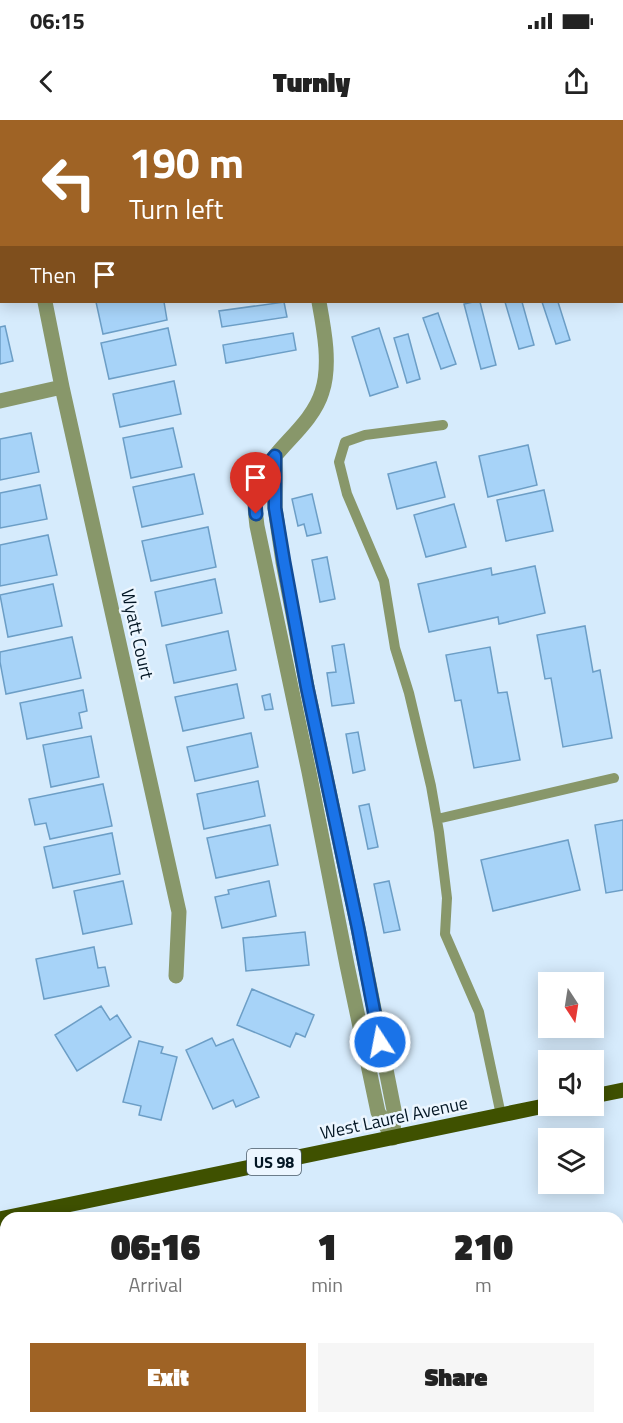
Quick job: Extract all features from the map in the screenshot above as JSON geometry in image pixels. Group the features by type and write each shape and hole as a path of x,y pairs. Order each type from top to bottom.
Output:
{"main road":[{"path":"604,1094 623,1090"},
{"name":"West Laurel Avenue","path":"34,1212 538,1108"}],"street":[{"name":"Wyatt Court","path":"45,303 179,912 176,976"},
{"path":"319,303 327,370 322,394 310,415 259,478 255,501 257,526 378,1112 393,1138"},
{"path":"0,401 63,387"},
{"path":"275,456 275,508 284,562 307,687 394,1110 393,1138"}],"lane":[{"path":"443,425 365,435 345,442 339,462 346,494 384,581 395,648 409,693 437,819 447,898 445,934 479,1012 501,1115"},
{"path":"437,819 614,778"}],"building":[{"path":"96,303 164,303 167,320 103,334"},
{"path":"284,303 287,317 222,327 219,311"},
{"path":"480,303 496,365 481,369 464,304"},
{"path":"505,303 522,303 534,345 519,349"},
{"path":"542,303 558,303 570,340 556,344"},
{"path":"438,313 456,364 441,369 423,318"},
{"path":"5,326 13,361 0,364 0,327"},
{"path":"168,328 176,365 109,379 101,343"},
{"path":"379,328 398,387 370,396 352,337"},
{"path":"293,333 296,350 226,363 223,345"},
{"path":"408,334 420,379 407,383 394,338"},
{"path":"174,381 181,414 120,427 113,394"},
{"path":"173,428 182,467 131,478 123,438"},
{"path":"31,433 39,472 0,480 0,439"},
{"path":"528,445 537,485 488,497 479,456"},
{"path":"436,462 445,497 397,509 388,474"},
{"path":"194,474 203,514 142,527 133,487"},
{"path":"40,485 47,519 0,528 0,493"},
{"path":"544,490 553,531 506,541 497,500"},
{"path":"312,494 321,533 307,536 304,524 298,526 292,499"},
{"path":"454,504 466,547 426,557 414,515"},
{"path":"208,527 216,567 151,581 142,541"},
{"path":"48,535 57,575 0,586 0,545"},
{"path":"327,557 335,599 320,602 312,560"},
{"path":"535,566 545,613 499,624 498,617 429,632 418,584 491,568 492,575"},
{"path":"215,579 222,613 162,626 155,592"},
{"path":"53,584 62,626 8,637 0,595"},
{"path":"585,626 593,672 600,670 612,738 563,747 551,678 545,679 537,635"},
{"path":"228,631 236,670 174,683 166,645"},
{"path":"72,637 81,678 6,694 0,652"},
{"path":"344,644 354,703 332,706 327,673 336,672 332,646"},
{"path":"490,647 498,693 507,692 520,760 474,768 461,700 455,701 446,655"},
{"path":"237,684 244,718 183,731 175,697"},
{"path":"83,690 87,711 79,713 82,728 27,739 20,703"},
{"path":"270,694 273,709 265,710 262,696"},
{"path":"358,732 365,770 353,773 346,734"},
{"path":"251,733 258,767 195,781 187,747"},
{"path":"91,736 99,777 51,787 43,745"},
{"path":"258,781 265,816 204,829 197,794"},
{"path":"103,784 112,826 50,839 46,823 35,825 29,799"},
{"path":"369,804 378,847 368,849 359,806"},
{"path":"623,820 623,890 606,893 595,825"},
{"path":"270,825 278,865 216,878 207,838"},
{"path":"112,833 120,874 53,888 44,847"},
{"path":"568,840 580,890 493,911 481,860"},
{"path":"123,881 132,924 83,934 74,891"},
{"path":"269,881 276,916 222,928 215,897 229,894 228,890"},
{"path":"389,881 400,930 384,933 374,884"},
{"path":"305,932 309,965 246,971 243,938"},
{"path":"94,947 98,968 105,967 109,986 44,999 36,959"},
{"path":"252,989 314,1015 305,1037 296,1033 290,1047 237,1025"},
{"path":"101,1006 110,1020 117,1015 131,1037 77,1071 55,1035"},
{"path":"212,1038 216,1046 233,1039 259,1097 236,1107 233,1100 213,1109 186,1050"},
{"path":"139,1041 163,1047 161,1053 177,1057 161,1120 139,1115 141,1106 123,1102"}],"route":[{"path":"256,514 255,501 259,478 275,456 275,508 284,562 307,687 380,1042"}]}
